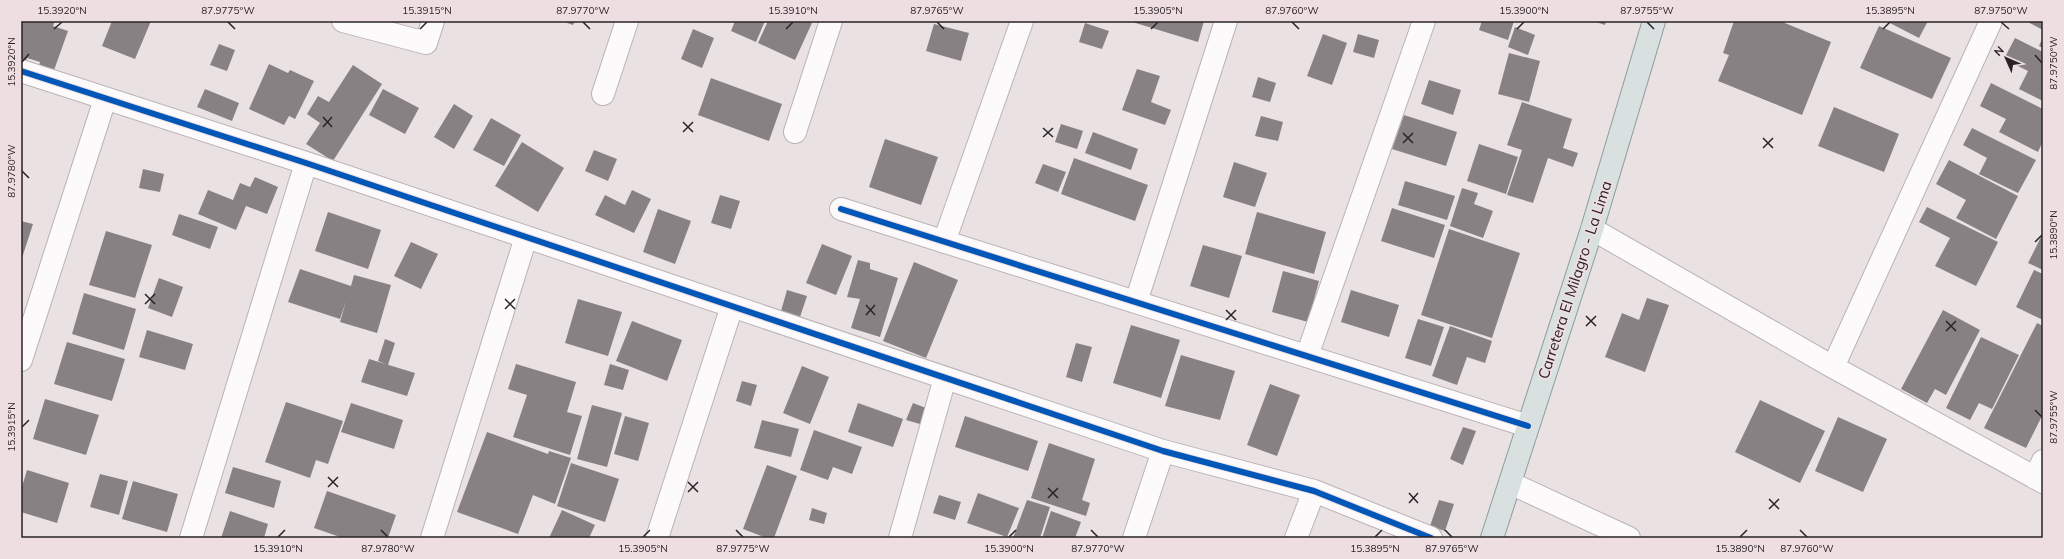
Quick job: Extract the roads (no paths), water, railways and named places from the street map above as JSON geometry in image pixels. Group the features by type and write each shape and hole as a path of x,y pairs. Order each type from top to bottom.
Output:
{"main road":[{"name":"Carretera El Milagro - La Lima","path":"1492,538 1592,229 1654,21"}],"street":[{"path":"343,21 426,43 433,21"},
{"path":"603,94 627,21"},
{"path":"795,132 831,21"},
{"path":"944,242 1022,21"},
{"path":"1136,302 1226,21"},
{"path":"1307,356 1424,21"},
{"path":"1833,367 1991,21"},
{"path":"21,71 306,163 1162,451 1314,491 1432,538"},
{"path":"21,360 105,99"},
{"path":"191,538 306,163"},
{"path":"841,209 1528,426"},
{"path":"1592,229 1833,367 2040,474"},
{"path":"432,538 526,237"},
{"path":"657,538 732,306"},
{"path":"900,538 945,378"},
{"path":"1134,538 1162,451"},
{"path":"1510,483 1629,538"},
{"path":"1296,538 1314,491"}]}
